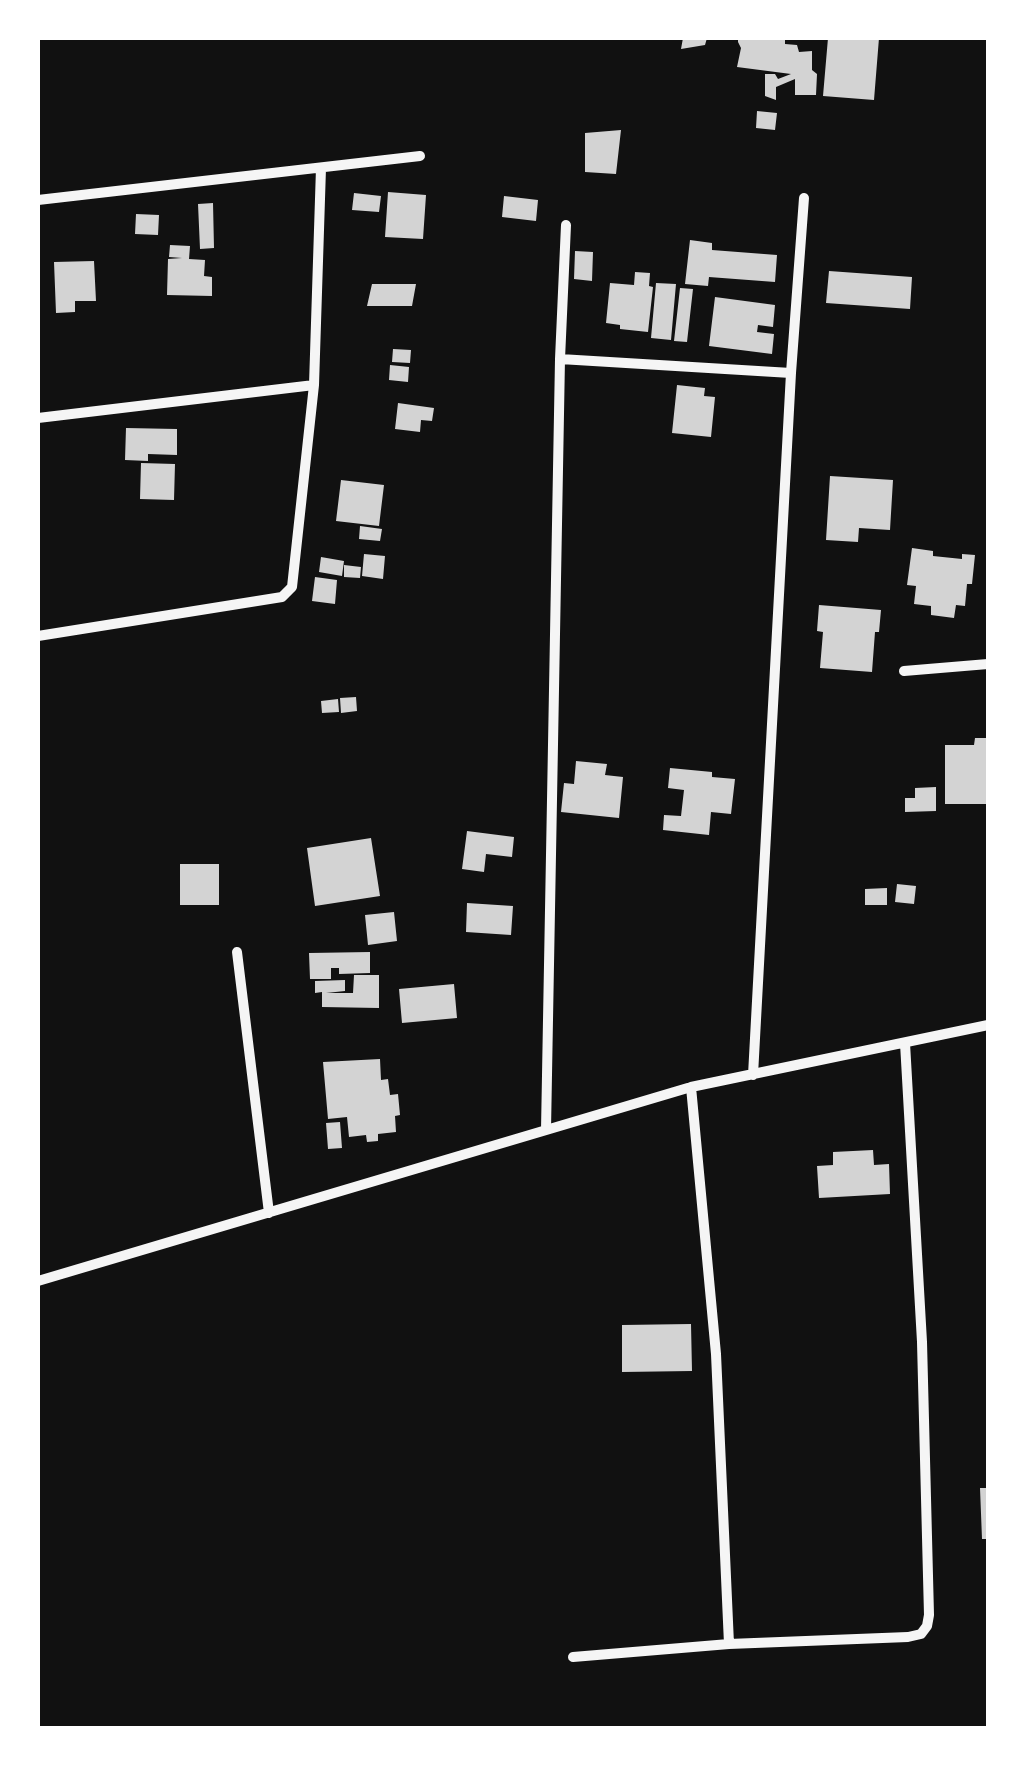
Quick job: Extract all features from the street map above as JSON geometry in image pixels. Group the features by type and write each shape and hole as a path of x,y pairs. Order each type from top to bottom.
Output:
{"street":[{"path":"38,200 420,156"},
{"path":"38,636 282,597 292,587 314,384 321,168"},
{"path":"753,1074 804,198"},
{"path":"546,1130 560,359 566,225"},
{"path":"560,359 791,373"},
{"path":"38,418 314,384"},
{"path":"904,670 988,664"},
{"path":"236,952 269,1213"},
{"path":"38,1282 691,1087 988,1026"},
{"path":"573,1657 729,1644 908,1637 920,1634 927,1626 922,1342 904,1043"},
{"path":"691,1087 716,1354 729,1644"}],"building":[{"path":"683,38 707,38 705,45 681,49"},
{"path":"738,38 785,38 785,44 797,45 799,52 812,51 816,95 795,95 795,79 776,87 776,100 765,96 765,74 775,74 778,79 791,74 737,67 741,48"},
{"path":"828,38 879,38 874,100 823,96"},
{"path":"757,111 777,113 775,130 756,128"},
{"path":"621,130 616,174 585,172 585,133"},
{"path":"388,192 426,195 423,239 385,237"},
{"path":"354,193 381,196 379,212 352,210"},
{"path":"504,196 538,200 536,221 502,217"},
{"path":"213,203 214,248 200,249 198,204"},
{"path":"136,214 159,215 158,235 135,234"},
{"path":"690,240 712,243 712,250 777,255 775,282 709,277 708,286 685,284"},
{"path":"170,245 190,246 189,259 205,260 204,276 212,277 212,296 167,295 168,259 182,258 169,257"},
{"path":"575,251 593,252 592,281 574,279"},
{"path":"94,261 96,301 75,301 75,312 56,313 54,262"},
{"path":"829,271 912,277 910,309 826,303"},
{"path":"635,272 650,273 649,286 653,287 648,332 606,323 610,283 634,285"},
{"path":"656,283 676,284 671,340 651,338"},
{"path":"372,284 416,284 412,306 367,306"},
{"path":"680,288 693,289 687,342 674,341"},
{"path":"715,297 775,305 773,327 758,325 757,332 774,334 772,354 709,346"},
{"path":"393,349 411,350 410,363 392,362"},
{"path":"390,365 409,367 408,382 389,380"},
{"path":"677,385 705,388 704,396 715,397 711,437 672,433"},
{"path":"398,403 434,408 432,421 421,420 420,432 395,429"},
{"path":"126,428 177,429 177,455 148,454 148,461 125,460"},
{"path":"141,463 175,464 174,500 140,499"},
{"path":"830,476 893,480 890,530 859,528 858,542 826,540"},
{"path":"341,480 384,485 379,526 336,521"},
{"path":"360,526 382,529 380,541 359,539"},
{"path":"912,548 933,551 933,556 962,559 962,554 975,555 965,606 956,605 954,618 931,615 931,606 914,604 916,586 907,585"},
{"path":"364,554 385,556 383,579 362,576"},
{"path":"321,557 344,561 342,576 319,572"},
{"path":"344,565 361,567 360,578 344,577"},
{"path":"315,577 337,580 335,604 312,601"},
{"path":"819,605 881,610 872,672 820,668 823,632 817,631"},
{"path":"356,697 357,711 341,713 340,698"},
{"path":"338,699 339,712 322,713 321,701"},
{"path":"975,738 988,738 988,804 945,804 945,745 974,745"},
{"path":"576,761 607,764 605,775 623,777 619,818 561,812 564,783 574,784"},
{"path":"670,768 712,772 712,777 735,779 731,814 711,812 709,835 663,830 664,815 681,816 684,790 668,788"},
{"path":"936,787 936,811 905,812 905,798 915,798 915,788"},
{"path":"467,831 514,837 512,857 486,854 484,872 462,869"},
{"path":"371,838 380,896 315,906 307,848"},
{"path":"180,864 219,864 219,905 180,905"},
{"path":"897,884 916,886 914,904 895,902"},
{"path":"887,888 887,905 865,905 865,889"},
{"path":"467,903 513,906 511,935 466,932"},
{"path":"394,912 397,941 368,945 365,915"},
{"path":"370,952 370,973 339,974 339,968 331,968 331,979 310,979 309,953"},
{"path":"354,975 379,975 379,1008 322,1007 322,992 315,993 315,981 345,980 345,991 326,993 353,993"},
{"path":"454,984 457,1018 402,1023 399,989"},
{"path":"380,1059 381,1080 388,1079 390,1095 398,1094 400,1115 395,1116 396,1132 378,1134 378,1141 367,1142 366,1135 349,1137 347,1117 328,1119 323,1062"},
{"path":"340,1122 342,1148 328,1149 326,1123"},
{"path":"873,1150 874,1165 889,1164 890,1194 819,1198 817,1166 833,1165 833,1152"},
{"path":"691,1324 692,1371 622,1372 622,1325"},
{"path":"980,1488 988,1488 988,1539 982,1539"}]}
